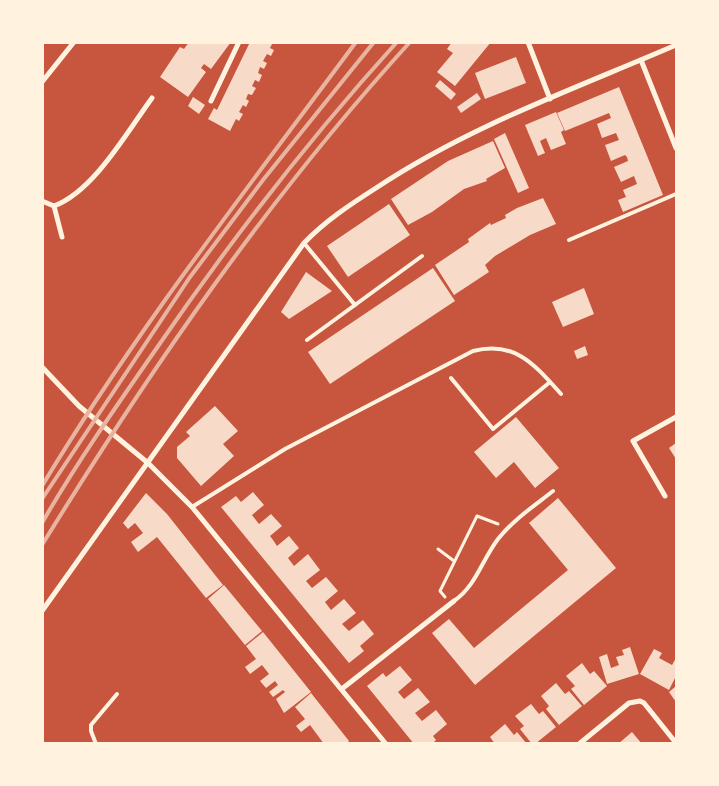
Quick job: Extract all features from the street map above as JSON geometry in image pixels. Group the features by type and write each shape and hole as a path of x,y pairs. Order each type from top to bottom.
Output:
{"street":[{"path":"42,82 74,42"},
{"path":"211,101 239,42"},
{"path":"528,42 550,99"},
{"path":"42,611 304,243 324,224 437,150 676,45"},
{"path":"641,60 676,148"},
{"path":"42,201 54,206 65,202 98,172 152,98"},
{"path":"54,206 62,237"},
{"path":"42,367 79,406 148,463 192,507 343,688 386,744"},
{"path":"666,496 633,441 676,417"},
{"path":"343,688 452,603"},
{"path":"579,744 629,703 637,701 644,704 676,743"}],"lane":[{"path":"569,240 676,194"},
{"path":"304,243 355,305"},
{"path":"307,340 422,256"},
{"path":"192,507 284,449 473,351 487,347 507,350 524,357 534,363 561,394"},
{"path":"451,378 493,429 550,382"},
{"path":"452,603 465,594 487,555 508,528 553,491"},
{"path":"96,744 90,731 91,725 117,694"}],"path":[{"path":"452,603 440,591 477,516 508,528"},
{"path":"438,548 454,561"}],"building":[{"path":"189,42 231,42 211,69 204,64 201,68 206,72 188,97 160,77 180,47 184,49"},
{"path":"250,42 273,42 270,48 274,50 271,56 267,54 263,61 267,63 264,69 260,67 258,73 262,75 259,82 255,80 252,86 256,88 252,95 248,94 246,99 249,101 246,107 243,105 239,112 243,114 239,121 236,119 230,131 208,119 214,108 217,110"},
{"path":"452,42 491,42 455,86 437,72 453,53 447,49"},
{"path":"516,57 526,83 485,99 475,73"},
{"path":"440,80 456,94 451,100 435,86"},
{"path":"619,87 663,195 623,212 618,200 626,197 623,190 637,184 634,176 621,182 614,167 628,161 625,155 611,161 605,145 619,140 616,133 602,138 597,124 611,118 609,113 565,131 557,113"},
{"path":"477,93 481,99 461,113 457,107"},
{"path":"193,97 205,105 199,114 188,106"},
{"path":"556,112 564,130 561,132 566,144 551,150 546,138 540,141 545,153 538,156 525,125"},
{"path":"505,133 529,188 518,193 494,139"},
{"path":"493,141 505,168 486,179 487,181 464,189 432,212 408,225 391,199 448,161"},
{"path":"543,198 556,224 530,235 495,256 485,265 489,272 454,295 435,265 469,242 468,239 490,223 491,225 506,218 505,215 517,208"},
{"path":"389,204 410,235 348,277 327,246"},
{"path":"433,268 455,301 330,384 308,352"},
{"path":"306,272 332,291 289,319 281,312"},
{"path":"584,288 594,314 563,327 552,302"},
{"path":"585,346 588,355 577,359 574,351"},
{"path":"215,406 238,431 223,444 234,456 201,486 177,458 177,447 190,436 186,432"},
{"path":"516,417 559,468 535,488 514,462 496,478 474,452"},
{"path":"676,443 676,459 669,448"},
{"path":"253,492 264,505 252,515 259,524 271,514 282,526 270,536 277,546 289,536 299,548 288,558 294,566 308,554 320,570 306,581 312,588 326,577 338,591 325,602 331,610 344,599 356,613 342,624 349,631 363,620 374,634 360,646 364,651 349,663 221,507 236,496 241,502"},
{"path":"146,493 167,514 223,585 206,598 157,537 138,552 131,542 143,533 135,523 128,529 123,523"},
{"path":"558,498 616,568 475,685 432,633 449,619 474,648 568,570 529,523"},
{"path":"224,585 262,631 245,645 208,599"},
{"path":"263,632 311,692 284,713 276,699 285,692 283,690 273,697 269,692 278,685 275,681 266,688 260,681 269,674 262,665 250,674 245,667 256,659 246,646"},
{"path":"630,647 639,674 607,684 599,657 607,654 611,668 619,665 616,657 624,655 622,650"},
{"path":"654,649 662,653 659,658 672,665 676,658 676,676 669,690 640,674"},
{"path":"582,663 590,674 594,671 607,686 584,705 571,689 575,686 566,676"},
{"path":"400,666 412,680 398,692 404,699 418,688 430,702 415,713 422,721 436,710 447,724 433,736 436,740 432,744 414,744 367,686 383,673 386,677"},
{"path":"556,683 565,694 569,691 582,706 559,725 546,709 549,706 541,696"},
{"path":"676,686 676,702 669,692"},
{"path":"311,693 349,741 346,744 324,744 310,725 301,732 296,726 305,719 295,707"},
{"path":"531,704 539,714 543,711 556,727 535,744 532,744 520,729 524,726 515,716"},
{"path":"505,724 514,735 517,732 527,744 495,744 490,737"},
{"path":"632,732 642,744 618,744"}],"railway":[{"path":"42,486 78,428 154,315 356,42"},
{"path":"42,499 190,277 263,180 374,42"},
{"path":"42,523 96,436 240,232 332,117 397,42"},
{"path":"42,545 83,479 214,285 308,161 410,42"}]}
